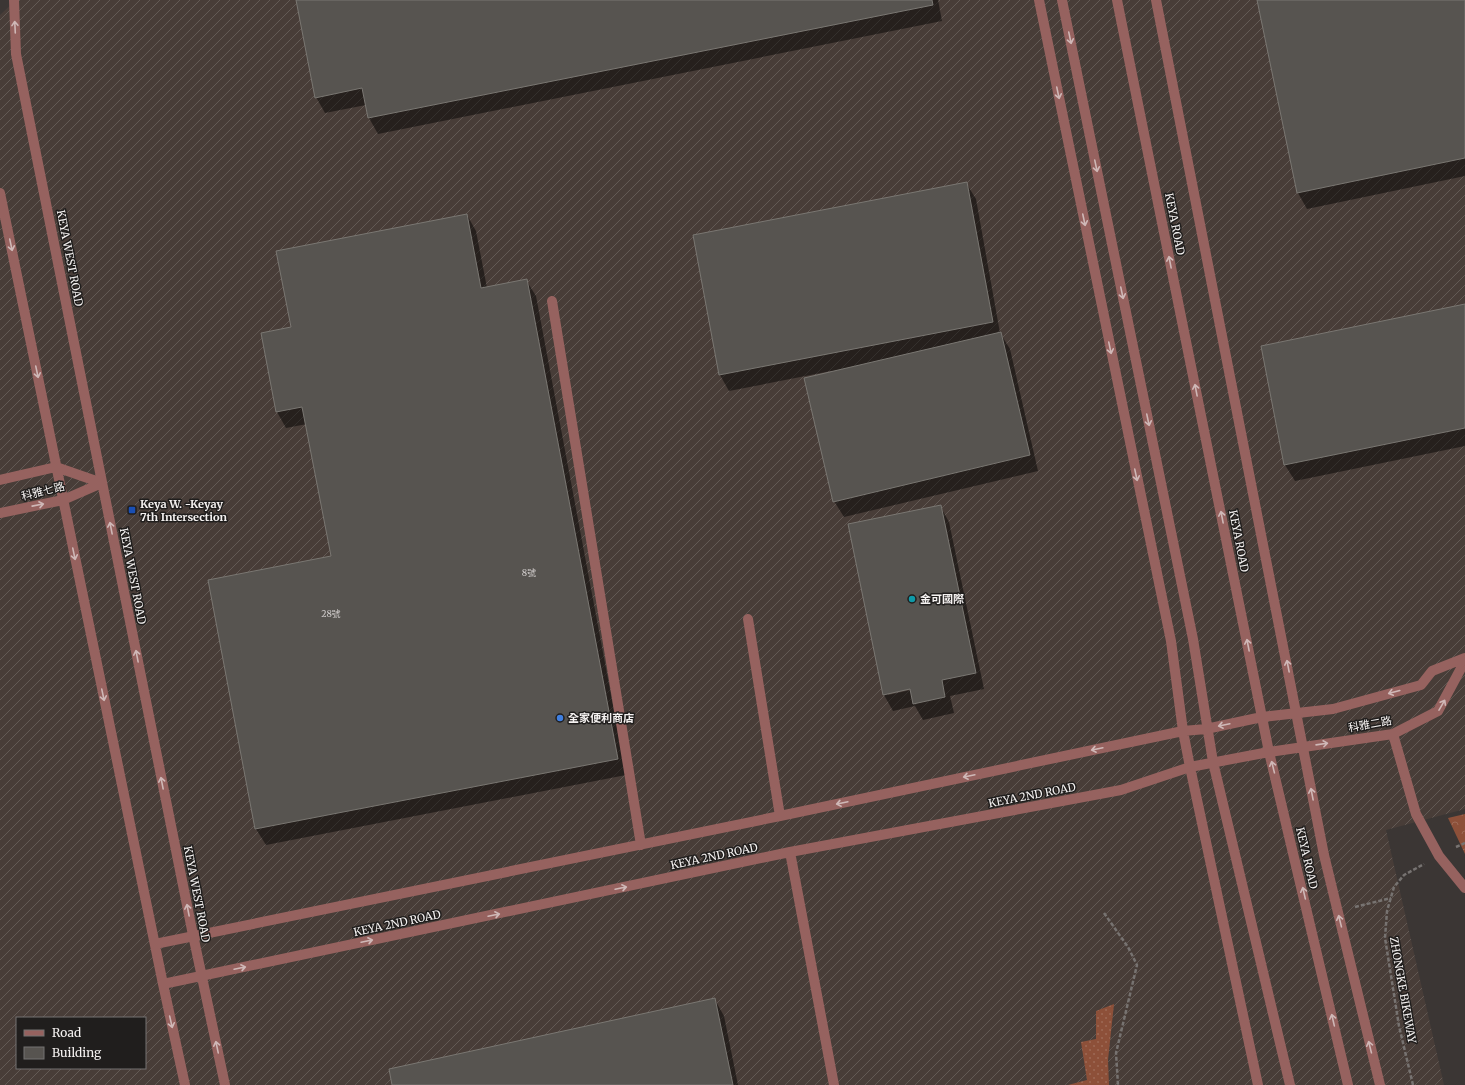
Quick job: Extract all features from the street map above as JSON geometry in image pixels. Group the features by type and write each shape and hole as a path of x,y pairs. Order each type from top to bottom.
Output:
{"street":[{"name":"KEYA WEST ROAD","path":"14,0 16,54 193,935 225,1085"},
{"path":"1039,0 1171,641 1183,731 1190,767 1258,1085"},
{"path":"1062,0 1193,639 1206,729 1290,1085"},
{"name":"KEYA ROAD","path":"1117,0 1269,752 1348,1085"},
{"name":"KEYA ROAD","path":"1156,0 1324,855 1380,1085"},
{"path":"0,193 185,1085"},
{"path":"552,302 641,845"},
{"name":"科雅七路","path":"0,480 56,467 102,483"},
{"name":"科雅七路","path":"0,513 63,500 102,483"},
{"path":"748,618 780,816"},
{"name":"科雅二路","path":"1262,717 1333,709 1421,685 1432,671 1465,660"},
{"name":"科雅二路","path":"1269,752 1393,734 1438,712 1465,660"},
{"path":"155,944 193,935 641,845 1183,731 1206,729 1262,717"},
{"path":"1393,734 1416,814 1439,856 1465,888"},
{"name":"KEYA 2ND ROAD","path":"163,984 790,852 1121,790 1190,767 1269,752"},
{"path":"790,852 834,1085"}],"path":[{"name":"ZHONGKE BIKEWAY","path":"1414,1085 1400,1026 1385,938 1387,911 1394,887 1404,875 1465,843"},
{"path":"1337,911 1391,898"},
{"path":"1104,913 1128,947 1136,965 1116,1053 1118,1085"}],"shaded area":[{"path":"16,0 1465,0 1465,809 1386,830 1444,1085 0,1085 0,15"}],"green space":[{"path":"1465,814 1465,854 1448,818"},
{"path":"1114,1004 1108,1060 1109,1085 1068,1085 1087,1080 1081,1042 1096,1039 1096,1011"}],"building":[{"path":"296,0 932,0 933,5 368,118 362,88 315,98"},
{"path":"1257,0 1465,0 1465,158 1297,193"},
{"path":"967,182 993,322 719,375 693,235"},
{"path":"467,214 481,288 527,279 618,759 255,829 208,580 331,556 302,407 276,412 261,333 291,327 276,251"},
{"path":"1465,304 1465,428 1284,465 1261,346"},
{"path":"1001,332 1030,455 833,502 804,378"},
{"name":"金可國際","path":"941,505 976,673 942,680 945,697 913,704 910,689 883,695 848,524"},
{"path":"715,998 733,1085 392,1085 389,1069"}],"place":[{"name":"Keya W. -Keyay 7th Intersection","path":"132,510"},
{"name":"金可國際","path":"912,599"},
{"name":"全家便利商店","path":"560,718"}]}
